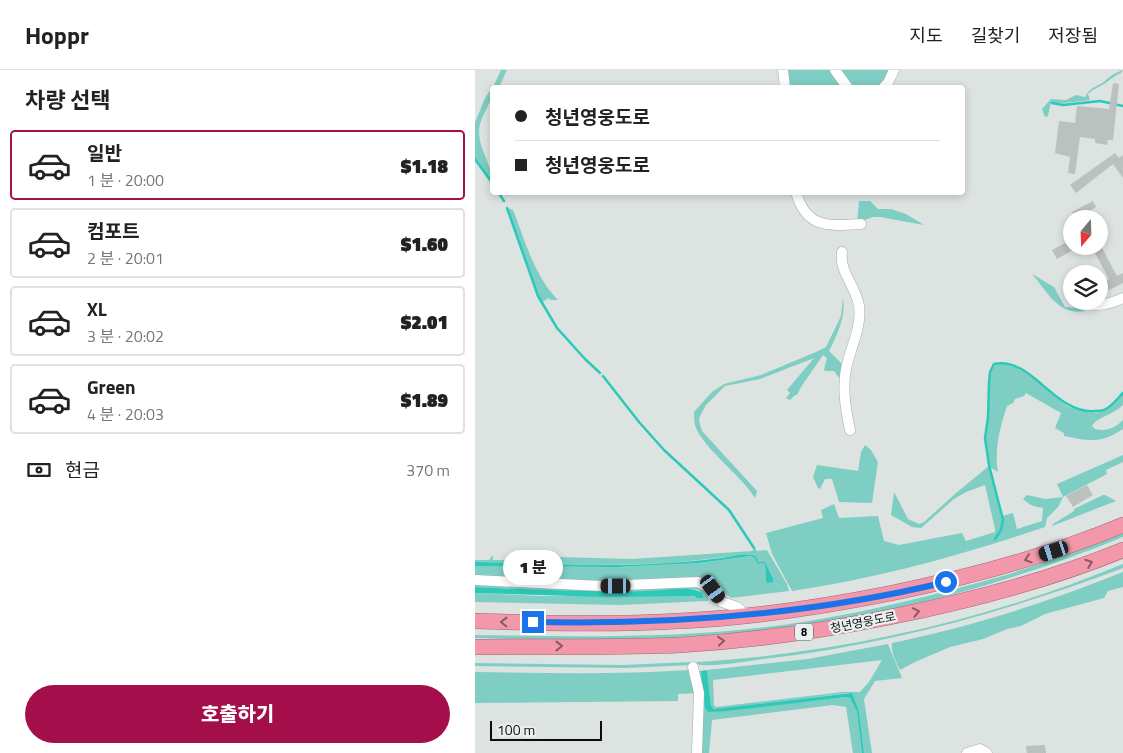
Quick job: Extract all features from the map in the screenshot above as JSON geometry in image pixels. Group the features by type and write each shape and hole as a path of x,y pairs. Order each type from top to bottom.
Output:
{"highway":[{"name":"청년영웅도로","path":"475,621 617,623 679,621 747,616 809,608 931,585 993,570 1054,551 1123,525"},
{"name":"청년영웅도로","path":"475,647 681,644 749,639 813,631 936,608 999,592 1123,550"}],"street":[{"path":"783,70 785,85"},
{"path":"835,70 846,85"},
{"path":"886,85 894,70"},
{"path":"797,195 803,210 811,220 836,225 861,224"},
{"path":"842,252 841,264 856,294 860,314 845,376 845,400 850,430"},
{"path":"1108,302 1123,298"},
{"path":"475,580 601,586 698,582 713,589 722,602 737,606 747,616"},
{"path":"693,667 699,693 697,753"},
{"path":"967,753 981,749 987,753"}],"shaded area":[{"path":"501,70 507,70 500,85 494,85"},
{"path":"784,70 833,70 844,85 787,85"},
{"path":"835,70 894,70 884,85 847,85"},
{"path":"1123,70 1088,94 1090,100 1057,104 1051,102 1048,116 1045,117 1042,109 1051,99 1066,100 1076,95 1085,97 1087,93 1113,74"},
{"path":"490,91 490,101 479,131 481,145 490,170 490,180 475,158 475,123 484,100"},
{"path":"859,201 870,201 878,209 891,209 906,214 924,225 880,217 873,217 857,223"},
{"path":"508,208 513,210 536,269 558,300 550,300 549,298 542,302 538,296"},
{"path":"1032,274 1054,287 1063,303 1063,308 1048,294"},
{"path":"843,298 842,319 829,351 845,367 840,379 834,371 825,371 827,358 823,355 797,395 790,400 786,398 790,393 787,390 814,358 760,379 725,386 706,405 700,416 699,421 702,431 757,491 755,498 701,437 695,426 694,412 712,392 724,384 761,375 826,347 841,316"},
{"path":"1067,310 1085,311 1076,312"},
{"path":"1004,364 1029,376 1067,406 1082,411 1094,413 1104,411 1123,393 1123,405 1098,420 1092,426 1095,429 1107,430 1123,420 1123,429 1108,437 1095,440 1064,436 1064,433 1055,428 1061,413 1026,393 1007,406 998,439 998,472 990,467 985,438 991,372 995,365"},
{"path":"865,445 871,450 878,462 872,503 839,502 832,479 825,479 820,489 818,488 813,477 817,465 858,471 861,452"},
{"path":"1123,455 1123,462 1106,470 1107,474 1063,497 1057,484"},
{"path":"989,466 1002,521 1001,530 996,539 1001,531 1003,526 1002,516 1013,513 1017,529 1042,521 1043,508 1025,501 1023,499 1027,495 1045,499 1063,497 1058,507 1047,518 1045,527 920,565 792,591 772,554 766,533 823,518 821,510 834,504 839,518 878,516 884,541 899,545 962,533 966,541 995,532 985,485 954,499 921,528 912,527 891,515 894,492 908,519 919,524 924,522"},
{"path":"1103,495 1116,501 1052,526 1074,511 1074,509"},
{"path":"1123,532 1123,537 1020,575 914,604 861,616 807,625 670,639 475,638 475,635 639,636 680,634 762,628 803,622 905,602 1006,575"},
{"path":"755,548 757,551 767,550 787,584 789,591 731,598 711,582 700,578 630,581 475,576 475,566 618,567 699,563 752,556 757,564 764,563 767,582 773,582 765,562 758,562 756,556 752,555 645,564 572,565 475,562 475,560 489,560 493,555 493,560 554,560 557,557 632,559 752,551"},
{"path":"740,555 756,556 758,562 765,562 773,582 767,583 764,563 757,564 755,558 751,556 699,563 618,567 475,566 475,562 575,565 674,563"},
{"path":"1123,564 1123,568 1078,584 990,613 946,625 857,645 811,653 729,664 696,664 697,662 752,658 806,651 914,631 1020,602"},
{"path":"1123,572 1123,587 1108,591 1104,598 1045,614 1021,626 1007,629 983,639 950,647 900,670 894,657 892,643 1009,613"},
{"path":"475,584 698,587 705,592 708,601 620,605 475,602 475,593 541,596 704,597 699,590 691,589 563,591 475,587"},
{"path":"475,587 605,591 691,589 702,593 704,598 694,596 603,597 475,593"},
{"path":"888,644 902,678 875,681 864,699 872,753 864,753 859,712 849,693 717,709 711,706 707,670 808,659","holes":["882,660 869,682 860,692 843,692 716,707 714,705 713,680"]},
{"path":"692,662 693,665 625,668 475,666 475,663 622,665"},
{"path":"707,670 711,706 714,709 852,693 859,712 864,753 862,753 857,712 850,698 708,712 705,708 701,671"},
{"path":"691,671 698,693 678,694 678,701 475,703 475,672 608,673"},
{"path":"697,671 701,671 708,712 850,698 857,712 862,753 853,753 846,707 833,705 712,720 709,753 700,753"}],"building":[{"path":"1113,83 1119,84 1113,140 1108,140 1107,145 1095,143 1095,139 1080,137 1075,174 1068,173 1070,157 1055,153 1059,121 1075,123 1077,106 1109,109"},
{"path":"1115,153 1119,158 1123,155 1123,178 1113,164 1076,193 1070,185"},
{"path":"1093,201 1096,207 1091,210 1076,210"},
{"path":"1063,244 1064,255 1057,259 1052,250"},
{"path":"1096,255 1106,255 1117,276 1123,273 1123,283 1108,290 1108,265 1101,265"},
{"path":"1087,485 1093,495 1073,507 1066,496"},
{"path":"1045,745 1046,753 1027,753 1026,746"}],"waterway":[{"path":"1052,103 1063,105 1100,101 1123,106"},
{"path":"475,159 490,180"},
{"path":"500,195 504,201"},
{"path":"507,208 538,296 557,328 600,373"},
{"path":"995,539 1001,530 1003,520 989,465 985,438 990,372 994,364 1008,364 1020,369 1032,376 1055,396 1081,410 1105,410 1123,393"},
{"path":"603,376 664,450 729,510 754,548"}],"route":[{"path":"533,622 664,622 747,616 809,608 946,582"}]}
